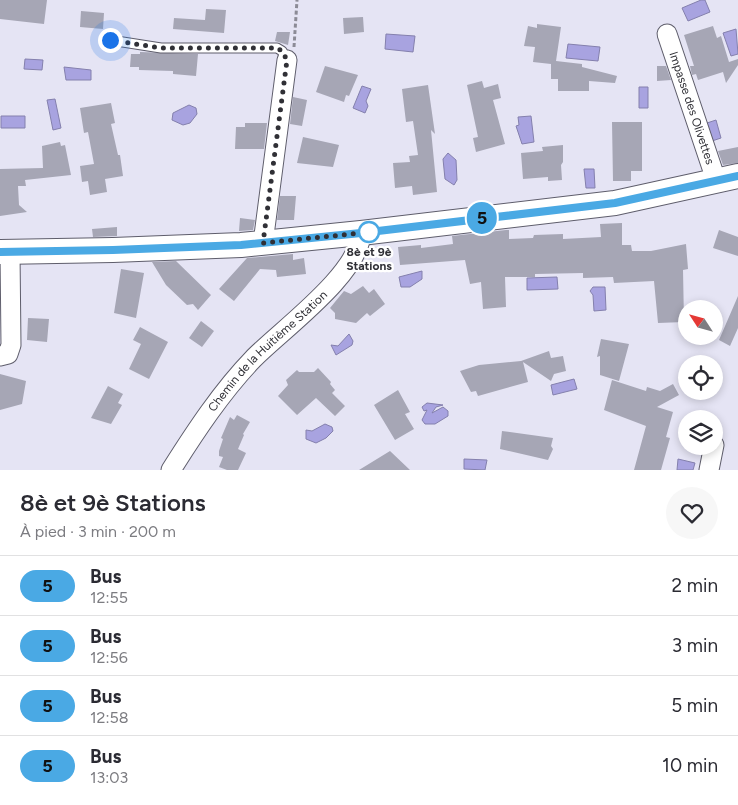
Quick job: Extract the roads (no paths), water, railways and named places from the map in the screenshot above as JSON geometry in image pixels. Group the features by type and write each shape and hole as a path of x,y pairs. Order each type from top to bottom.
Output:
{"street":[{"name":"Impasse des Olivettes","path":"667,34 727,178"},
{"path":"263,243 290,54"},
{"path":"0,356 8,354 11,346 5,252 113,250 263,243 361,233 615,203 727,178"},
{"name":"Chemin de la Huitième Station","path":"171,470 223,396 253,359 308,309 346,267 357,251 361,233"},
{"path":"709,470 712,455"}],"lane":[{"path":"110,40 161,48 277,48 290,54"}],"place":[{"name":"8è et 9è Stations","path":"369,232"}]}
